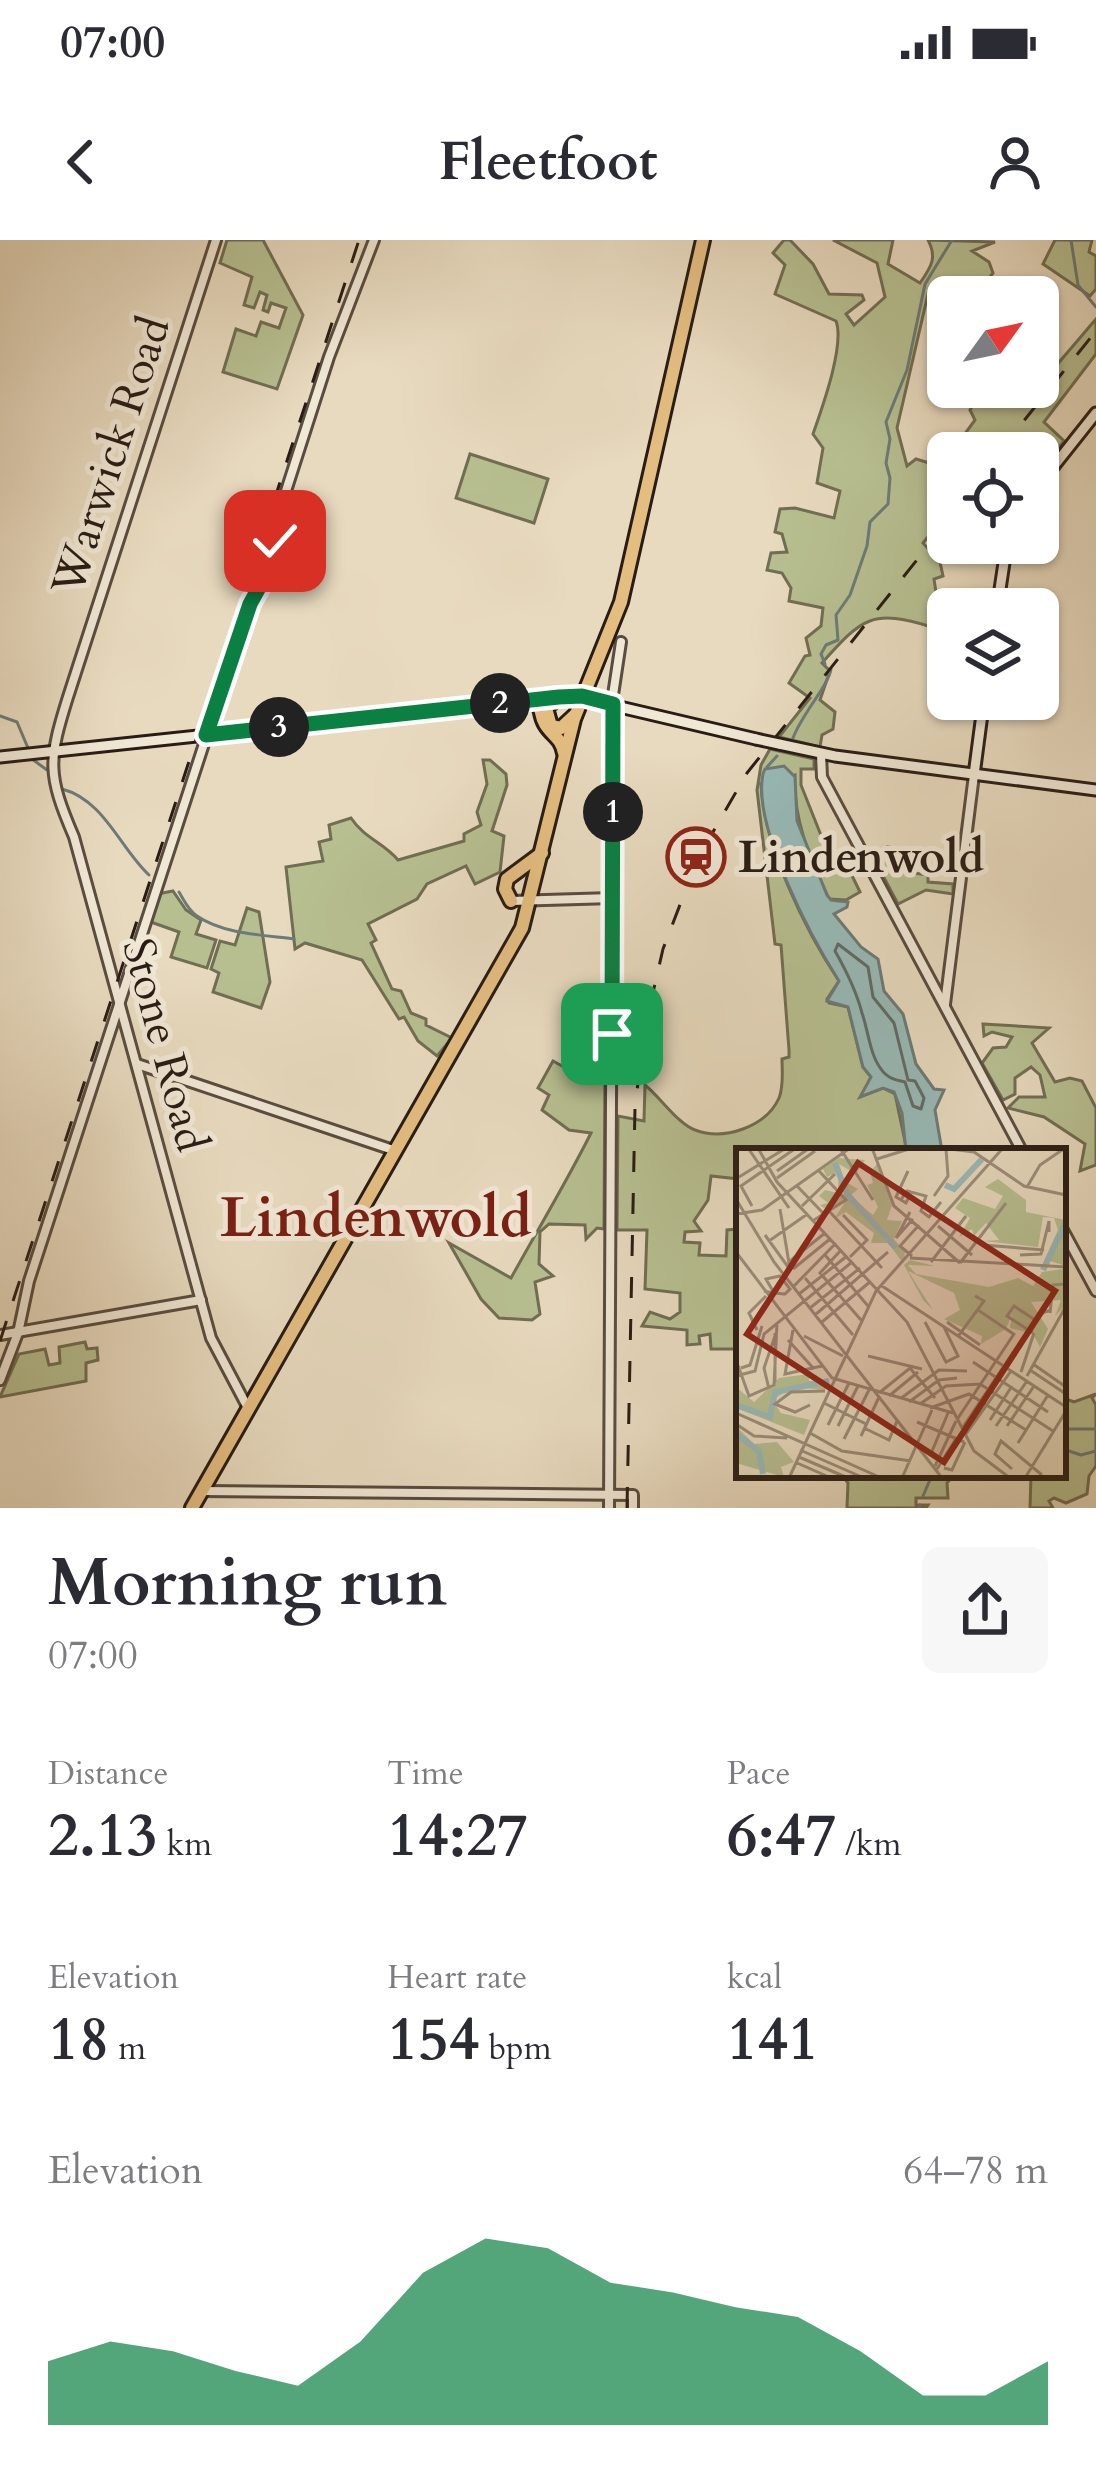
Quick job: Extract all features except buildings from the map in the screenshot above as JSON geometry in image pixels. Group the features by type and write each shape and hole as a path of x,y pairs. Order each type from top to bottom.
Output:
{"highway":[{"path":"192,1508 517,940 531,901 575,714 614,641 703,240"},
{"path":"559,697 546,708 550,724 561,728 575,714"},
{"path":"535,700 546,725 561,739 565,755"},
{"path":"511,901 505,890 507,879 542,852"}],"main road":[{"path":"1059,460 1096,413"},
{"path":"0,757 51,756 582,696 826,755 1096,790"},
{"path":"974,775 981,720"},
{"path":"820,770 826,755"}],"street":[{"name":"Warwick Road","path":"51,756 216,240"},
{"path":"0,1380 120,990 244,618 272,556 277,519 374,240"},
{"path":"609,1508 614,641"},
{"name":"Stone Road","path":"51,756 53,782 120,990"},
{"path":"820,770 1020,1148"},
{"path":"945,1006 974,775"},
{"path":"511,901 613,898"},
{"name":"Stone Road","path":"119,1003 214,1347 248,1410"},
{"path":"136,1064 397,1151"},
{"path":"1066,1236 1096,1291"},
{"path":"0,1335 201,1300"},
{"path":"202,1491 609,1494 633,1495 633,1508"}],"green space":[{"path":"227,240 263,240 303,315 277,389 223,372 236,329 256,336 261,322 279,328 286,308 271,303 268,312 263,310 267,295 260,292 254,308 244,305 252,277 220,263"},
{"path":"784,240 790,240 813,264 829,294 862,295 864,300 846,314 854,325 885,297 877,263 833,240 893,240 888,264 920,283 932,262 928,240 995,242 972,251 989,262 991,276 927,276 927,298 897,428 907,466 916,459 927,462 927,538 923,543 927,564 940,564 943,576 934,579 935,588 927,588 927,626 895,619 870,621 848,635 822,663 830,671 820,700 835,712 833,729 822,735 820,747 779,737 810,698 789,683 810,655 806,638 821,626 823,608 789,601 791,588 782,573 767,570 771,553 787,552 782,534 775,532 780,509 834,518 840,491 817,483 823,448 813,434 831,377 838,332 836,321 775,294 785,265 773,253"},
{"path":"1055,240 1092,240 1089,252 1096,256 1096,289 1090,296 1043,264"},
{"path":"1096,319 1096,354 1059,402 1059,362"},
{"path":"1055,408 1044,422 1055,432 966,432 975,420 970,410"},
{"path":"470,454 548,479 534,523 456,498"},
{"path":"770,749 814,759 814,769 801,769 801,785 832,863 844,859 860,892 846,900 829,899 800,823 795,775 761,784 770,834 788,887 839,981 827,999 848,1007 863,1067 871,1077 862,1096 883,1088 895,1094 906,1148 736,1148 736,1179 711,1176 708,1200 694,1221 701,1231 685,1232 684,1242 700,1243 699,1255 726,1256 727,1230 736,1229 736,1349 711,1349 710,1334 699,1336 700,1344 687,1345 687,1330 642,1326 650,1312 670,1319 680,1312 680,1293 645,1289 647,1230 617,1230 618,1116 644,1121 645,1085 689,1127 719,1134 754,1124 779,1098 782,1059 789,1057 789,1050 781,945 775,944 757,790 761,765"},
{"path":"483,760 490,760 506,774 492,831 504,836 500,872 475,884 466,866 427,884 417,899 368,924 376,940 371,943 392,989 401,991 411,1013 452,1038 437,1056 418,1041 404,1017 399,1019 362,960 305,943 295,949 286,867 323,861 319,842 331,839 329,825 351,818 398,860 464,841 464,834 481,825 477,812 487,784"},
{"path":"887,847 897,848 893,870 928,875 928,882 953,884 953,894 926,890 898,904 872,855"},
{"path":"173,891 186,910 201,920 196,934 216,940 207,968 171,957 179,932 148,921 157,894"},
{"path":"247,908 259,912 270,982 261,1008 213,992 219,973 211,969 220,941 235,945"},
{"path":"575,1022 585,1024 582,1059 605,1062 604,1229 597,1228 586,1239 585,1225 549,1224 540,1232 539,1264 553,1276 535,1282 540,1314 532,1320 499,1318 481,1299 449,1243 511,1278 591,1133 569,1130 542,1110 549,1095 538,1088 553,1061 564,1067 573,1057 564,1044"},
{"path":"983,1024 1049,1028 1032,1043 1055,1082 1082,1081 1096,1108 1096,1165 1080,1171 1085,1144 1044,1117 1008,1108 1019,1097 1045,1097 1040,1075 1031,1067 1015,1078 1015,1094 1003,1100 982,1063 993,1048 1006,1047 1012,1037 992,1032 984,1036"},
{"path":"85,1342 87,1349 97,1348 98,1360 86,1363 86,1381 0,1397 19,1354 45,1349 49,1365 60,1363 59,1347"},
{"path":"1096,1394 1092,1398 1096,1466 1089,1476 1087,1494 1066,1503 1054,1498 1049,1501 1053,1508 1030,1508 1031,1478 1066,1478 1066,1399 1074,1402"},
{"path":"844,1478 951,1478 948,1498 916,1498 916,1505 928,1505 926,1508 847,1508"}],"water":[{"path":"784,766 795,777 797,821 827,895 848,902 834,914 861,947 878,959 884,991 903,1014 916,1064 934,1089 944,1090 935,1110 941,1148 906,1148 894,1092 883,1088 860,1097 871,1077 863,1067 848,1007 827,1001 839,981 800,910 775,851 762,796 765,769"}],"waterway":[{"path":"825,664 821,654 826,645 838,640 836,615 850,595 870,522 888,504 886,422 907,370 925,284 952,240"},
{"path":"1071,240 1078,285 1096,307"},
{"path":"792,741 831,669"},
{"path":"0,716 17,722 28,748"},
{"path":"767,767 777,756"},
{"path":"32,759 47,770"},
{"path":"62,789 89,803 149,875"},
{"path":"179,892 191,911 219,927 294,939"},
{"path":"1066,1429 1096,1429"},
{"path":"1066,1450 1081,1455 1096,1451"},
{"path":"923,1496 931,1478"}],"railway":[{"path":"0,1341 359,240"},
{"path":"1015,432 1096,331"},
{"path":"627,1508 635,1107 645,1027 663,949 698,858 747,773 927,547"}],"place":[{"name":"Lindenwold","path":"696,857"}],"district":[{"name":"Lindenwold","path":"376,1218"}],"route":[{"path":"275,541 206,735 559,697 582,696 613,704 612,1034"}]}
